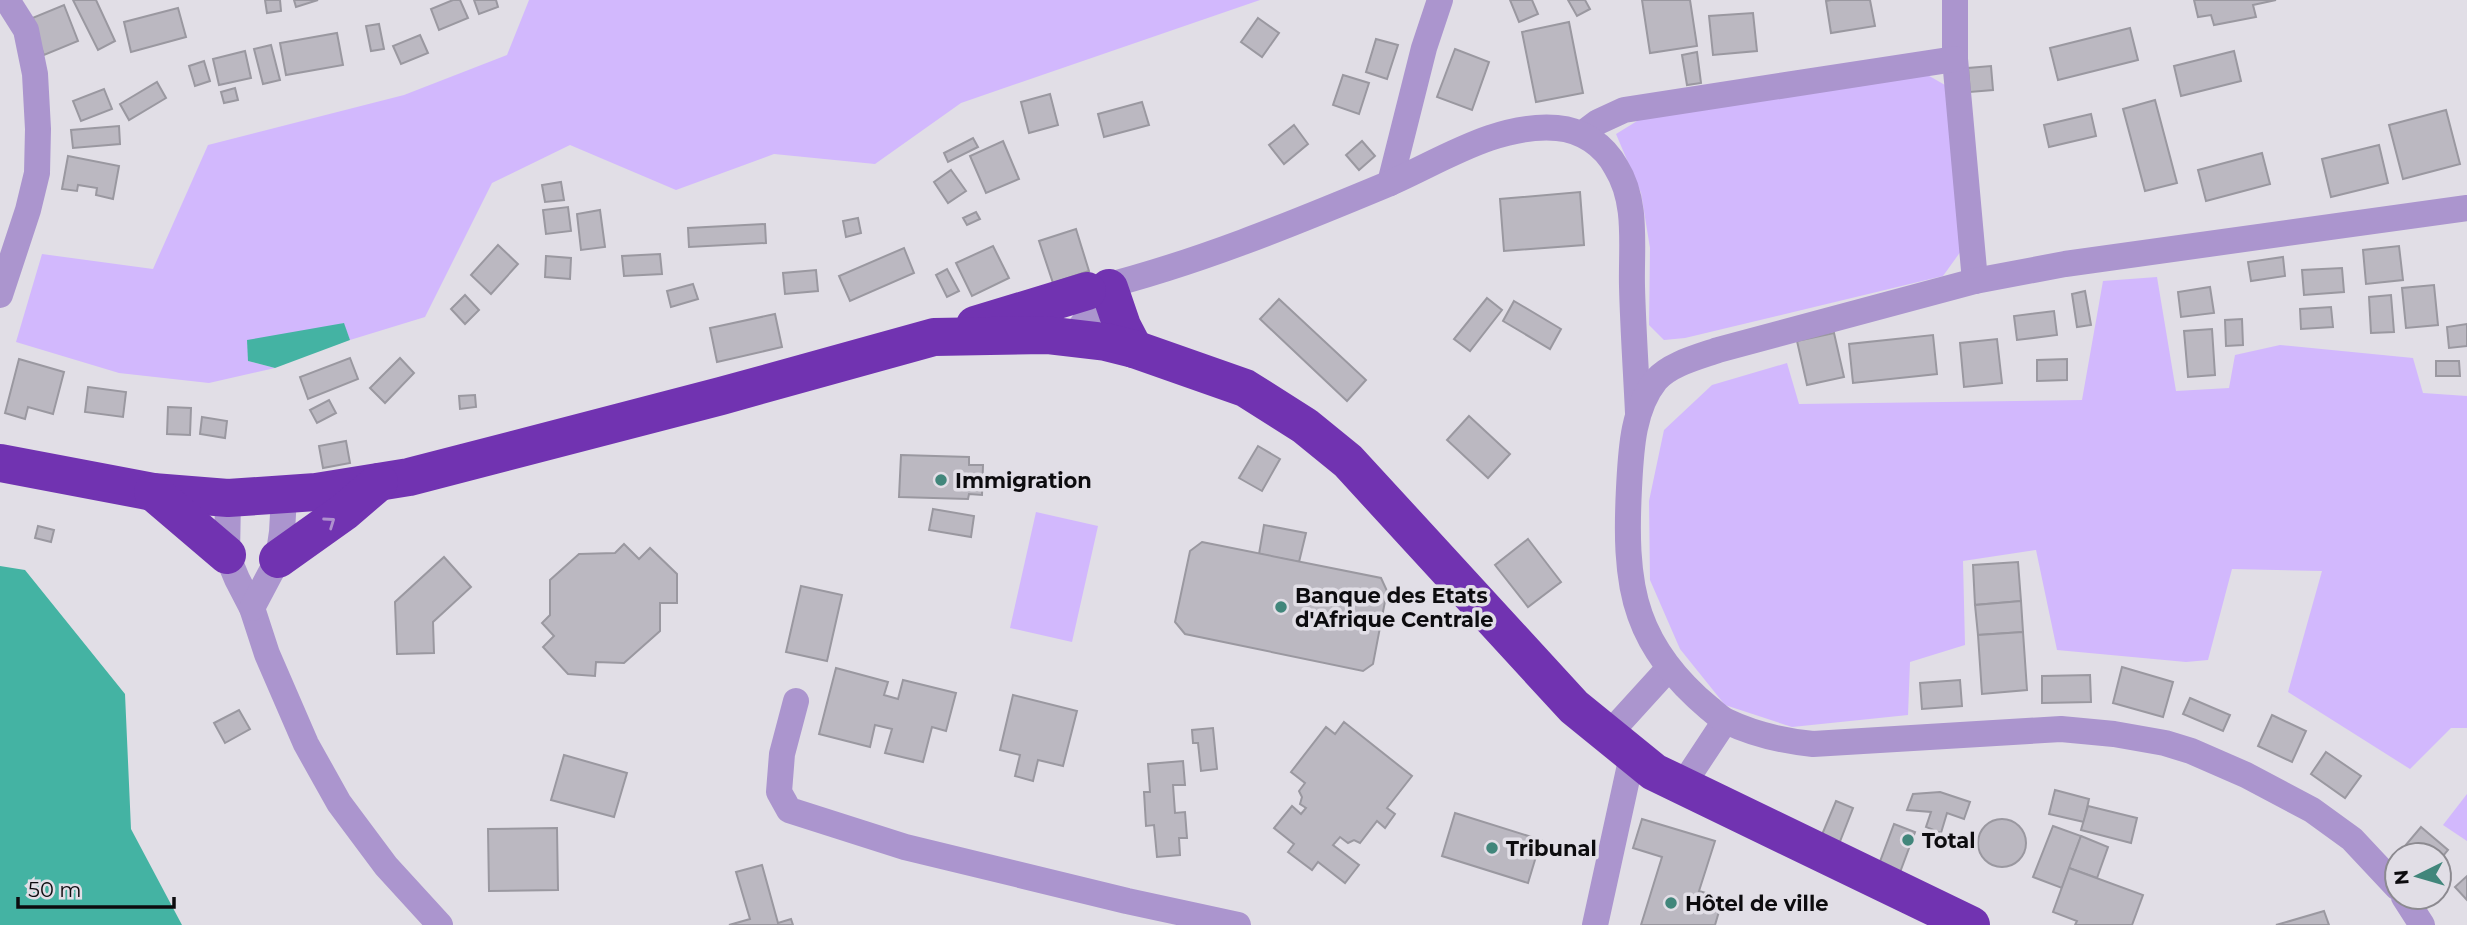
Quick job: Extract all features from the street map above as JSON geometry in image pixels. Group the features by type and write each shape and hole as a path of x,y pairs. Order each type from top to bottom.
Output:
{"highway":[{"path":"0,463 153,492 228,498 284,496 409,477 721,396 1102,288 1134,349"},
{"path":"934,337 1059,336 1134,349 1245,388 1305,426 1348,461 1574,707 1654,772 1972,925"},
{"path":"278,559 352,506 380,481"},
{"path":"153,492 227,555"}],"street":[{"path":"0,295 37,173 36,74 26,30 7,0"},
{"path":"1390,183 1424,48 1440,0"},
{"path":"1955,0 1955,59 1975,281"},
{"path":"1582,134 1598,122 1624,110 1955,59"},
{"path":"1059,336 1060,314 1102,288 1242,243 1390,183 1476,143 1521,130 1558,128 1582,134 1604,148 1617,168 1626,190 1633,228 1632,284 1638,416"},
{"path":"2383,872 2352,839 2312,810 2246,775 2165,743 2114,734 2061,729 1813,744 1775,739 1725,721 1669,668 1654,647 1639,614 1630,571 1631,453 1638,416 1646,395 1657,378 1691,359 1717,350 1975,281 2065,264 2467,208"},
{"path":"252,608 278,559 284,496"},
{"path":"228,498 227,555 252,608 267,654 306,744 339,803 386,866 440,925"},
{"path":"1595,925 1620,745 1669,668"},
{"path":"796,701 782,754 779,792 789,810 905,847 1231,924"},
{"path":"1682,786 1725,721"}],"shaded area":[{"path":"529,0 1260,0 961,103 875,164 774,154 676,190 570,145 492,183 425,317 350,340 343,323 248,361 275,368 209,383 119,373 16,342 42,254 153,269 208,145 404,95 507,55"},
{"path":"1924,73 1945,85 1961,251 1943,276 1685,338 1664,340 1649,325 1650,248 1641,193 1616,134 1642,118"},
{"path":"2157,277 2176,391 2229,388 2235,355 2280,345 2413,358 2423,393 2467,396 2467,728 2451,728 2410,769 2288,692 2322,571 2232,569 2208,660 2186,662 2057,650 2036,550 1963,561 1965,645 1910,662 1908,715 1792,727 1725,705 1680,649 1650,580 1649,501 1664,430 1712,385 1787,363 1799,404 2082,400 2103,281"},
{"path":"344,323 350,340 275,368 248,361 247,340"},
{"path":"1036,512 1098,526 1072,642 1010,628"},
{"path":"0,566 25,570 125,694 131,829 182,925 0,925"},
{"path":"2467,794 2467,841 2443,825"}],"building":[{"path":"73,0 96,0 115,41 98,50"},
{"path":"265,0 280,0 281,11 267,13"},
{"path":"294,0 318,0 296,7"},
{"path":"460,0 468,18 439,30 431,9"},
{"path":"474,0 496,0 498,7 479,14"},
{"path":"1510,0 1532,0 1538,14 1519,22"},
{"path":"1568,0 1585,0 1590,9 1577,16"},
{"path":"1642,0 1690,0 1697,46 1650,53"},
{"path":"1870,0 1875,26 1831,33 1826,1"},
{"path":"2194,0 2276,0 2253,5 2256,17 2214,25 2211,15 2198,17"},
{"path":"64,5 78,41 44,55 30,19"},
{"path":"178,8 186,37 131,52 124,22"},
{"path":"1753,13 1757,51 1713,55 1709,16"},
{"path":"1258,18 1279,33 1262,57 1241,42"},
{"path":"1569,22 1583,93 1536,102 1522,32"},
{"path":"379,24 384,49 371,51 366,26"},
{"path":"2130,28 2138,60 2058,80 2050,48"},
{"path":"337,33 343,65 286,75 280,43"},
{"path":"420,35 428,53 401,64 393,46"},
{"path":"1376,39 1398,45 1387,79 1366,72"},
{"path":"271,45 280,80 263,84 254,49"},
{"path":"1455,49 1489,62 1472,110 1437,97"},
{"path":"245,51 251,78 219,85 213,59"},
{"path":"2234,51 2241,81 2181,96 2174,66"},
{"path":"1697,52 1701,83 1687,85 1682,55"},
{"path":"204,61 210,81 195,86 189,66"},
{"path":"1991,66 1993,90 1970,92 1968,68"},
{"path":"1343,75 1369,83 1359,114 1333,105"},
{"path":"157,82 166,98 129,120 120,104"},
{"path":"235,88 238,100 224,103 221,92"},
{"path":"104,89 112,109 81,121 73,101"},
{"path":"1050,94 1058,125 1029,133 1021,102"},
{"path":"2155,100 2177,183 2145,191 2123,109"},
{"path":"1142,102 1149,125 1104,137 1098,114"},
{"path":"2446,110 2460,164 2403,179 2389,125"},
{"path":"2091,114 2096,136 2049,147 2044,125"},
{"path":"1294,125 1308,144 1284,164 1269,145"},
{"path":"119,126 120,144 73,148 71,130"},
{"path":"973,138 978,147 948,162 944,153"},
{"path":"1003,141 1019,179 986,193 970,156"},
{"path":"1362,141 1375,156 1359,170 1346,155"},
{"path":"2379,145 2388,183 2331,197 2322,159"},
{"path":"2262,153 2270,184 2206,201 2198,170"},
{"path":"68,156 119,166 113,199 96,195 97,188 78,185 77,191 62,189"},
{"path":"951,170 966,191 948,203 934,182"},
{"path":"561,182 564,200 545,202 542,185"},
{"path":"1580,192 1584,245 1504,251 1500,199"},
{"path":"568,207 571,231 546,234 543,210"},
{"path":"600,210 605,247 581,250 577,214"},
{"path":"976,212 980,219 967,225 963,218"},
{"path":"858,218 861,233 846,237 843,221"},
{"path":"765,224 766,243 689,247 688,228"},
{"path":"1076,229 1089,271 1053,283 1039,241"},
{"path":"498,245 518,264 491,294 471,275"},
{"path":"993,246 1009,278 972,296 956,263"},
{"path":"2399,246 2403,280 2366,284 2363,250"},
{"path":"904,248 914,273 850,301 839,276"},
{"path":"660,254 662,274 624,276 622,256"},
{"path":"546,256 571,258 570,279 545,277"},
{"path":"2283,257 2285,276 2251,281 2248,262"},
{"path":"2342,268 2344,292 2304,295 2302,270"},
{"path":"947,269 959,291 947,297 936,275"},
{"path":"816,270 818,291 785,294 783,273"},
{"path":"693,284 698,299 671,307 667,291"},
{"path":"2434,285 2438,325 2406,328 2402,288"},
{"path":"2210,287 2214,313 2181,317 2178,292"},
{"path":"2085,291 2091,325 2077,327 2072,294"},
{"path":"465,295 479,310 465,324 451,309"},
{"path":"2391,295 2394,332 2371,333 2369,297"},
{"path":"1487,298 1502,310 1470,351 1454,339"},
{"path":"1279,299 1366,380 1347,401 1260,319"},
{"path":"1514,301 1561,329 1550,349 1503,321"},
{"path":"2331,307 2333,327 2301,329 2300,309"},
{"path":"2054,311 2057,335 2017,340 2014,316"},
{"path":"775,314 782,347 717,362 710,328"},
{"path":"2242,319 2243,345 2226,346 2225,320"},
{"path":"2467,324 2467,346 2449,348 2447,327"},
{"path":"2212,329 2215,375 2188,377 2184,331"},
{"path":"1834,333 1844,377 1807,385 1797,341"},
{"path":"1933,335 1937,374 1853,383 1849,344"},
{"path":"1997,339 2002,383 1964,387 1960,343"},
{"path":"350,358 358,379 308,399 300,377"},
{"path":"400,358 414,373 385,403 370,388"},
{"path":"19,359 64,372 53,414 28,407 25,419 5,413"},
{"path":"2067,359 2067,380 2037,381 2037,360"},
{"path":"2436,361 2459,361 2460,376 2436,376"},
{"path":"88,387 126,392 123,417 85,412"},
{"path":"475,395 476,407 460,409 459,396"},
{"path":"329,400 336,413 317,423 310,410"},
{"path":"168,407 191,408 190,435 167,434"},
{"path":"1469,416 1510,454 1488,478 1447,440"},
{"path":"202,417 227,421 225,438 200,434"},
{"path":"346,441 350,463 323,468 319,446"},
{"path":"1258,446 1280,459 1262,491 1239,478"},
{"name":"Immigration","path":"901,455 969,457 969,465 983,465 982,495 969,494 968,499 899,497"},
{"path":"933,509 974,516 971,537 929,530"},
{"path":"1264,525 1306,533 1299,562 1259,554"},
{"path":"38,526 54,530 51,542 35,538"},
{"path":"1528,539 1561,582 1528,607 1495,565"},
{"name":"Banque des Etats d'Afrique Centrale","path":"1202,542 1381,578 1387,591 1373,664 1363,671 1185,634 1175,622 1190,551"},
{"path":"624,544 639,559 650,548 677,574 677,603 660,603 660,631 624,663 596,662 595,676 568,674 543,647 554,636 542,623 550,615 550,580 579,554 615,553"},
{"path":"444,557 471,587 433,622 434,653 397,654 395,602"},
{"path":"2018,562 2021,601 1975,605 1973,565"},
{"path":"801,586 842,595 827,661 786,652"},
{"path":"2021,601 2023,632 1978,635 1975,605"},
{"path":"2023,632 2027,690 1982,694 1978,635"},
{"path":"2122,667 2173,682 2163,717 2113,703"},
{"path":"836,668 888,682 884,695 898,699 903,680 956,693 946,731 932,727 923,762 885,753 892,729 875,725 870,747 819,734"},
{"path":"2090,675 2091,702 2042,703 2042,676"},
{"path":"1960,680 1962,706 1922,709 1920,683"},
{"path":"1013,695 1077,711 1063,766 1038,760 1033,781 1015,776 1020,755 1000,750"},
{"path":"2190,698 2230,715 2223,731 2183,714"},
{"path":"239,710 250,729 225,743 214,723"},
{"path":"2272,715 2306,731 2292,762 2258,746"},
{"path":"1344,722 1412,776 1387,808 1395,814 1385,828 1377,821 1360,843 1354,840 1348,843 1340,837 1333,845 1359,865 1345,883 1318,862 1312,870 1288,852 1294,844 1274,828 1292,806 1301,814 1306,808 1300,804 1302,797 1299,791 1305,783 1291,772 1326,727 1335,734"},
{"path":"1213,728 1217,769 1201,771 1198,743 1193,743 1192,730"},
{"path":"2326,752 2361,776 2345,798 2311,774"},
{"path":"564,755 627,773 614,817 551,800"},
{"path":"1183,761 1185,785 1173,785 1175,813 1185,812 1187,838 1179,838 1180,855 1157,857 1154,825 1146,826 1144,792 1150,792 1148,764"},
{"path":"2055,790 2089,799 2084,822 2049,814"},
{"path":"1940,792 1970,802 1964,819 1947,813 1941,833 1926,827 1931,812 1907,810 1913,794"},
{"path":"1836,801 1853,808 1839,844 1821,837"},
{"path":"2088,806 2137,818 2131,843 2081,830"},
{"name":"Tribunal","path":"1455,813 1541,840 1528,883 1442,856"},
{"path":"1642,819 1715,841 1699,891 1723,898 1715,925 1641,925 1662,857 1633,848"},
{"path":"2002,819 2011,820 2019,826 2025,834 2025,852 2019,860 2011,866 2002,867 1993,866 1985,860 1979,852 1978,843 1979,834 1985,826 1993,820"},
{"path":"1894,824 1915,832 1899,875 1878,867"},
{"path":"2053,826 2081,836 2062,888 2033,877"},
{"path":"2421,827 2437,841 2409,841"},
{"path":"557,828 558,890 489,891 488,829"},
{"path":"2081,836 2108,847 2097,878 2069,868"},
{"path":"762,865 778,923 791,919 793,925 729,925 750,919 736,872"},
{"path":"2069,868 2143,895 2132,925 2075,925 2077,921 2053,912"},
{"path":"2467,876 2467,900 2455,887"},
{"path":"2324,911 2329,925 2276,925"}],"place":[{"name":"Immigration","path":"941,480"},
{"name":"Banque des Etats d'Afrique Centrale","path":"1281,607"},
{"name":"Total","path":"1908,840"},
{"name":"Tribunal","path":"1492,848"},
{"name":"Hôtel de ville","path":"1671,903"}]}
